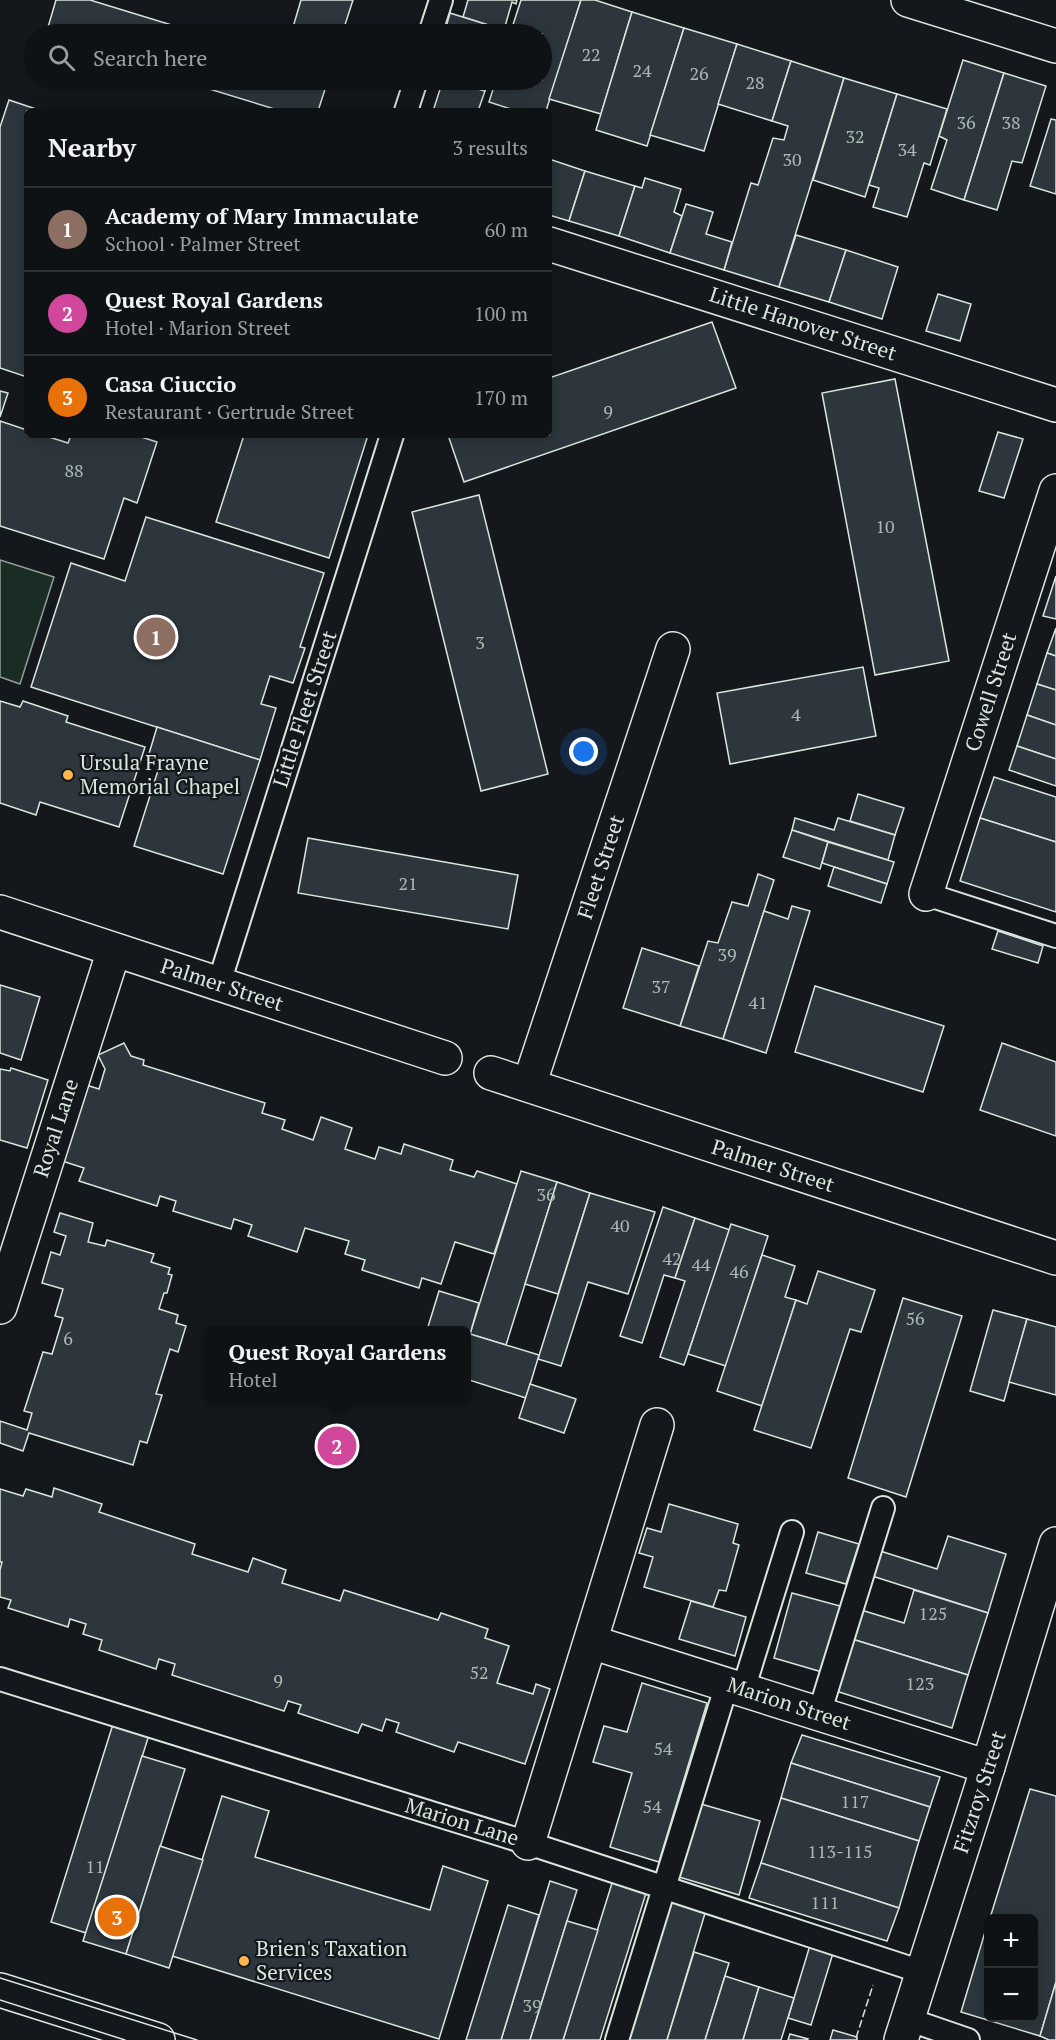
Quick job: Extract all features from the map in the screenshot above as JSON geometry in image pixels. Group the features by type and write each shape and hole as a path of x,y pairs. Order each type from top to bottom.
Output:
{"street":[{"path":"908,0 1056,46"},
{"name":"Little Hanover Street","path":"552,245 1056,405"},
{"name":"Cowell Street","path":"926,894 1056,490"},
{"name":"Fleet Street","path":"529,1085 673,649"},
{"name":"Palmer Street","path":"0,912 445,1058"},
{"name":"Royal Lane","path":"0,1307 6,1267 114,950"},
{"name":"Palmer Street","path":"491,1073 1056,1258"},
{"path":"528,1843 657,1425"},
{"name":"Fitzroy Street","path":"904,2030 1056,1544"},
{"name":"Marion Street","path":"591,1641 988,1767"},
{"path":"0,1990 158,2040"}],"lane":[{"path":"433,24 441,0"},
{"path":"407,108 413,90"},
{"name":"Little Fleet Street","path":"219,983 391,438"},
{"path":"926,894 1056,936"},
{"path":"819,1714 883,1508"},
{"path":"617,2040 665,1886 792,1532"},
{"name":"Marion Lane","path":"0,1678 665,1886 922,1972"},
{"path":"904,2030 969,2040"}],"green space":[{"path":"0,560 54,577 20,684 0,677"}],"building":[{"path":"56,0 90,0 168,24 49,24"},
{"path":"301,0 353,0 345,24 294,24"},
{"path":"468,0 517,0 516,4 512,2 506,24 485,24 463,17"},
{"path":"521,0 581,0 547,108 508,108 489,102 493,90 552,90 552,24 513,24"},
{"path":"581,0 595,0 632,12 601,114 549,99"},
{"path":"632,12 684,28 647,146 596,130"},
{"path":"450,13 485,24 447,24"},
{"path":"684,28 737,44 704,151 650,135"},
{"path":"737,44 791,61 772,121 718,104"},
{"path":"963,60 1004,73 964,200 931,189 947,140 939,136"},
{"path":"791,61 844,78 779,287 724,270 751,183 758,185 773,138 784,140 788,126 772,121"},
{"path":"1004,73 1046,86 1022,163 1012,161 997,210 964,200"},
{"path":"844,78 897,94 865,197 813,180"},
{"path":"213,90 325,90 319,108 271,108"},
{"path":"440,90 485,91 479,108 434,108"},
{"path":"897,94 947,109 930,165 924,163 907,217 873,207 879,188 869,185"},
{"path":"9,100 33,108 24,108 24,376 0,368 0,127"},
{"path":"1051,119 1056,120 1056,194 1030,186"},
{"path":"552,160 585,171 569,221 552,216"},
{"path":"585,171 635,186 619,236 569,221"},
{"path":"645,178 681,189 674,212 682,216 670,253 619,236 635,186 642,188"},
{"path":"686,204 713,212 706,234 732,242 724,270 670,253"},
{"path":"796,235 846,250 829,302 779,287"},
{"path":"846,250 898,267 882,319 829,302"},
{"path":"938,294 971,304 960,341 926,331"},
{"path":"712,322 736,388 464,482 449,438 552,438 552,377"},
{"path":"895,379 949,661 875,675 822,393"},
{"path":"0,391 8,393 0,417"},
{"path":"0,421 24,429 24,438 52,438 68,443 70,438 144,438 157,442 137,503 124,498 104,559 0,526"},
{"path":"998,432 1023,439 1004,498 979,491"},
{"path":"243,438 367,438 329,558 216,522"},
{"path":"479,495 548,774 481,791 412,512"},
{"path":"146,517 324,573 300,647 305,648 293,683 270,676 261,704 276,708 260,760 31,687 71,563 125,581"},
{"path":"1056,576 1056,619 1043,616"},
{"path":"1056,628 1056,656 1047,653"},
{"path":"1047,653 1056,656 1056,690 1037,684"},
{"path":"863,667 876,736 730,764 717,693"},
{"path":"1037,684 1056,690 1056,725 1027,715"},
{"name":"Ursula Frayne Memorial Chapel","path":"0,701 20,707 23,701 68,716 66,722 145,747 119,827 40,802 36,815 0,803"},
{"path":"1027,715 1056,725 1056,759 1017,746"},
{"path":"157,727 260,760 223,874 134,846 161,761 148,757"},
{"path":"1017,746 1056,759 1056,786 1009,770"},
{"path":"994,777 1056,797 1056,842 980,818"},
{"path":"858,794 904,808 895,835 850,821"},
{"path":"795,818 834,830 838,818 895,835 888,860 792,830"},
{"path":"980,818 1056,842 1056,912 960,881"},
{"path":"792,830 828,842 820,869 783,857"},
{"path":"308,838 518,875 508,929 298,893"},
{"path":"828,842 894,862 887,884 822,863"},
{"path":"834,867 887,884 881,903 828,886"},
{"path":"758,874 774,880 723,1039 680,1026 708,941 718,943 732,902 748,906"},
{"path":"792,906 810,911 766,1053 723,1039 764,911 788,919"},
{"path":"998,931 1043,946 1038,963 992,949"},
{"path":"642,948 699,966 680,1026 623,1008"},
{"path":"0,985 40,997 21,1060 0,1053"},
{"path":"815,986 944,1026 923,1092 795,1052"},
{"path":"124,1043 131,1056 144,1060 143,1065 265,1103 262,1113 285,1120 282,1129 313,1140 321,1117 352,1128 345,1149 375,1159 379,1147 401,1154 404,1144 453,1160 450,1170 474,1177 477,1171 517,1184 494,1254 455,1242 441,1284 422,1278 419,1288 362,1270 365,1260 345,1254 349,1241 305,1228 297,1252 248,1236 252,1225 234,1219 231,1229 173,1211 176,1201 160,1196 157,1206 79,1181 84,1168 62,1161 86,1085 99,1089 105,1069 98,1055"},
{"path":"1002,1043 1056,1062 1056,1136 980,1110"},
{"path":"11,1068 48,1080 27,1148 0,1140 0,1069 10,1071"},
{"path":"521,1171 557,1182 506,1345 471,1334"},
{"path":"557,1182 590,1193 558,1294 525,1284"},
{"path":"590,1193 655,1212 628,1294 588,1282 561,1366 538,1359"},
{"path":"663,1207 695,1218 675,1278 664,1275 642,1343 620,1336"},
{"path":"60,1213 93,1223 88,1242 105,1246 107,1240 154,1254 151,1262 170,1268 168,1274 172,1275 159,1309 178,1315 176,1323 186,1326 178,1352 170,1349 156,1394 162,1395 147,1443 140,1441 133,1465 29,1433 23,1451 0,1443 0,1421 27,1430 32,1413 24,1411 43,1352 52,1354 63,1318 55,1316 63,1289 42,1283 51,1252 60,1255 66,1236 54,1232"},
{"path":"695,1218 730,1230 684,1365 660,1357 685,1281 675,1278"},
{"path":"731,1224 768,1236 726,1366 688,1354"},
{"path":"762,1255 795,1266 785,1297 796,1300 762,1406 717,1391"},
{"path":"818,1271 875,1290 861,1332 850,1329 811,1448 754,1430 796,1300 807,1304"},
{"path":"439,1291 479,1303 471,1331 471,1326 428,1326"},
{"path":"903,1298 962,1316 906,1497 848,1478"},
{"path":"993,1310 1027,1319 1004,1401 970,1391"},
{"path":"1027,1319 1056,1327 1056,1395 1009,1382"},
{"path":"471,1334 539,1355 526,1398 471,1381"},
{"path":"530,1384 576,1399 564,1433 519,1418"},
{"path":"54,1488 102,1504 99,1512 195,1544 192,1554 248,1572 253,1558 286,1570 282,1583 340,1601 344,1590 438,1620 441,1613 488,1629 485,1638 509,1646 497,1683 533,1694 536,1684 550,1689 525,1764 458,1742 454,1752 396,1732 399,1723 386,1719 382,1731 362,1724 358,1733 298,1713 301,1705 288,1701 284,1711 172,1675 175,1664 159,1659 156,1669 99,1650 102,1640 83,1634 86,1624 70,1619 68,1627 8,1608 11,1600 0,1597 2,1562 0,1562 0,1489 23,1496 26,1489 52,1497"},
{"path":"669,1504 738,1524 733,1543 739,1545 726,1591 719,1590 713,1607 644,1587 653,1557 639,1553 647,1528 661,1532"},
{"path":"818,1532 859,1544 846,1584 806,1573"},
{"path":"948,1536 1006,1554 988,1613 869,1575 877,1550 937,1569"},
{"path":"914,1590 988,1613 968,1675 852,1639 861,1610 904,1623"},
{"path":"792,1593 840,1606 822,1672 774,1658"},
{"path":"691,1601 746,1617 735,1656 679,1639"},
{"path":"852,1639 968,1675 952,1728 836,1691"},
{"path":"642,1683 707,1703 659,1862 610,1847 632,1773 593,1762 604,1726 627,1732"},
{"path":"113,1724 149,1735 86,1933 51,1922"},
{"path":"802,1735 940,1777 930,1807 791,1763"},
{"path":"142,1756 185,1769 126,1954 83,1941"},
{"path":"791,1763 930,1807 919,1841 781,1798"},
{"path":"1030,1789 1056,1796 1056,1982 1040,2036 994,2022 1038,2022 1038,1914 991,1914"},
{"path":"222,1796 269,1811 255,1857 430,1910 443,1866 488,1881 439,2039 172,1956"},
{"path":"781,1798 919,1841 899,1908 761,1863"},
{"path":"701,1804 760,1821 739,1895 679,1877"},
{"path":"160,1846 203,1860 169,1968 126,1954"},
{"path":"761,1863 899,1908 887,1941 749,1898"},
{"path":"613,1880 647,1890 600,2040 563,2040"},
{"path":"550,1881 577,1890 530,2040 501,2040"},
{"path":"672,1900 706,1910 667,2040 629,2040"},
{"path":"508,1905 539,1915 501,2040 466,2040"},
{"path":"567,1921 598,1930 563,2040 530,2040"},
{"path":"984,1935 984,2019 961,2012"},
{"path":"811,1942 834,1950 811,2025 788,2018"},
{"path":"694,1952 729,1963 705,2040 667,2040"},
{"path":"725,1976 759,1987 743,2040 705,2040"},
{"path":"1056,1982 1056,2040 1049,2040 1040,2036"},
{"path":"759,1987 794,1998 781,2040 743,2040"},
{"path":"833,2030 857,2037 857,2040 830,2040"},
{"path":"790,2034 808,2039 788,2040"}],"tram line":[{"path":"0,1978 197,2040"},
{"path":"0,2000 125,2040"}],"fence":[{"path":"856,2038 873,1985"}],"place":[{"name":"Academy of Mary Immaculate","path":"156,637"},
{"name":"Ursula Frayne Memorial Chapel","path":"68,775"},
{"name":"Quest Royal Gardens","path":"337,1446"},
{"name":"Casa Ciuccio","path":"117,1917"},
{"name":"Brien's Taxation Services","path":"244,1961"}]}
